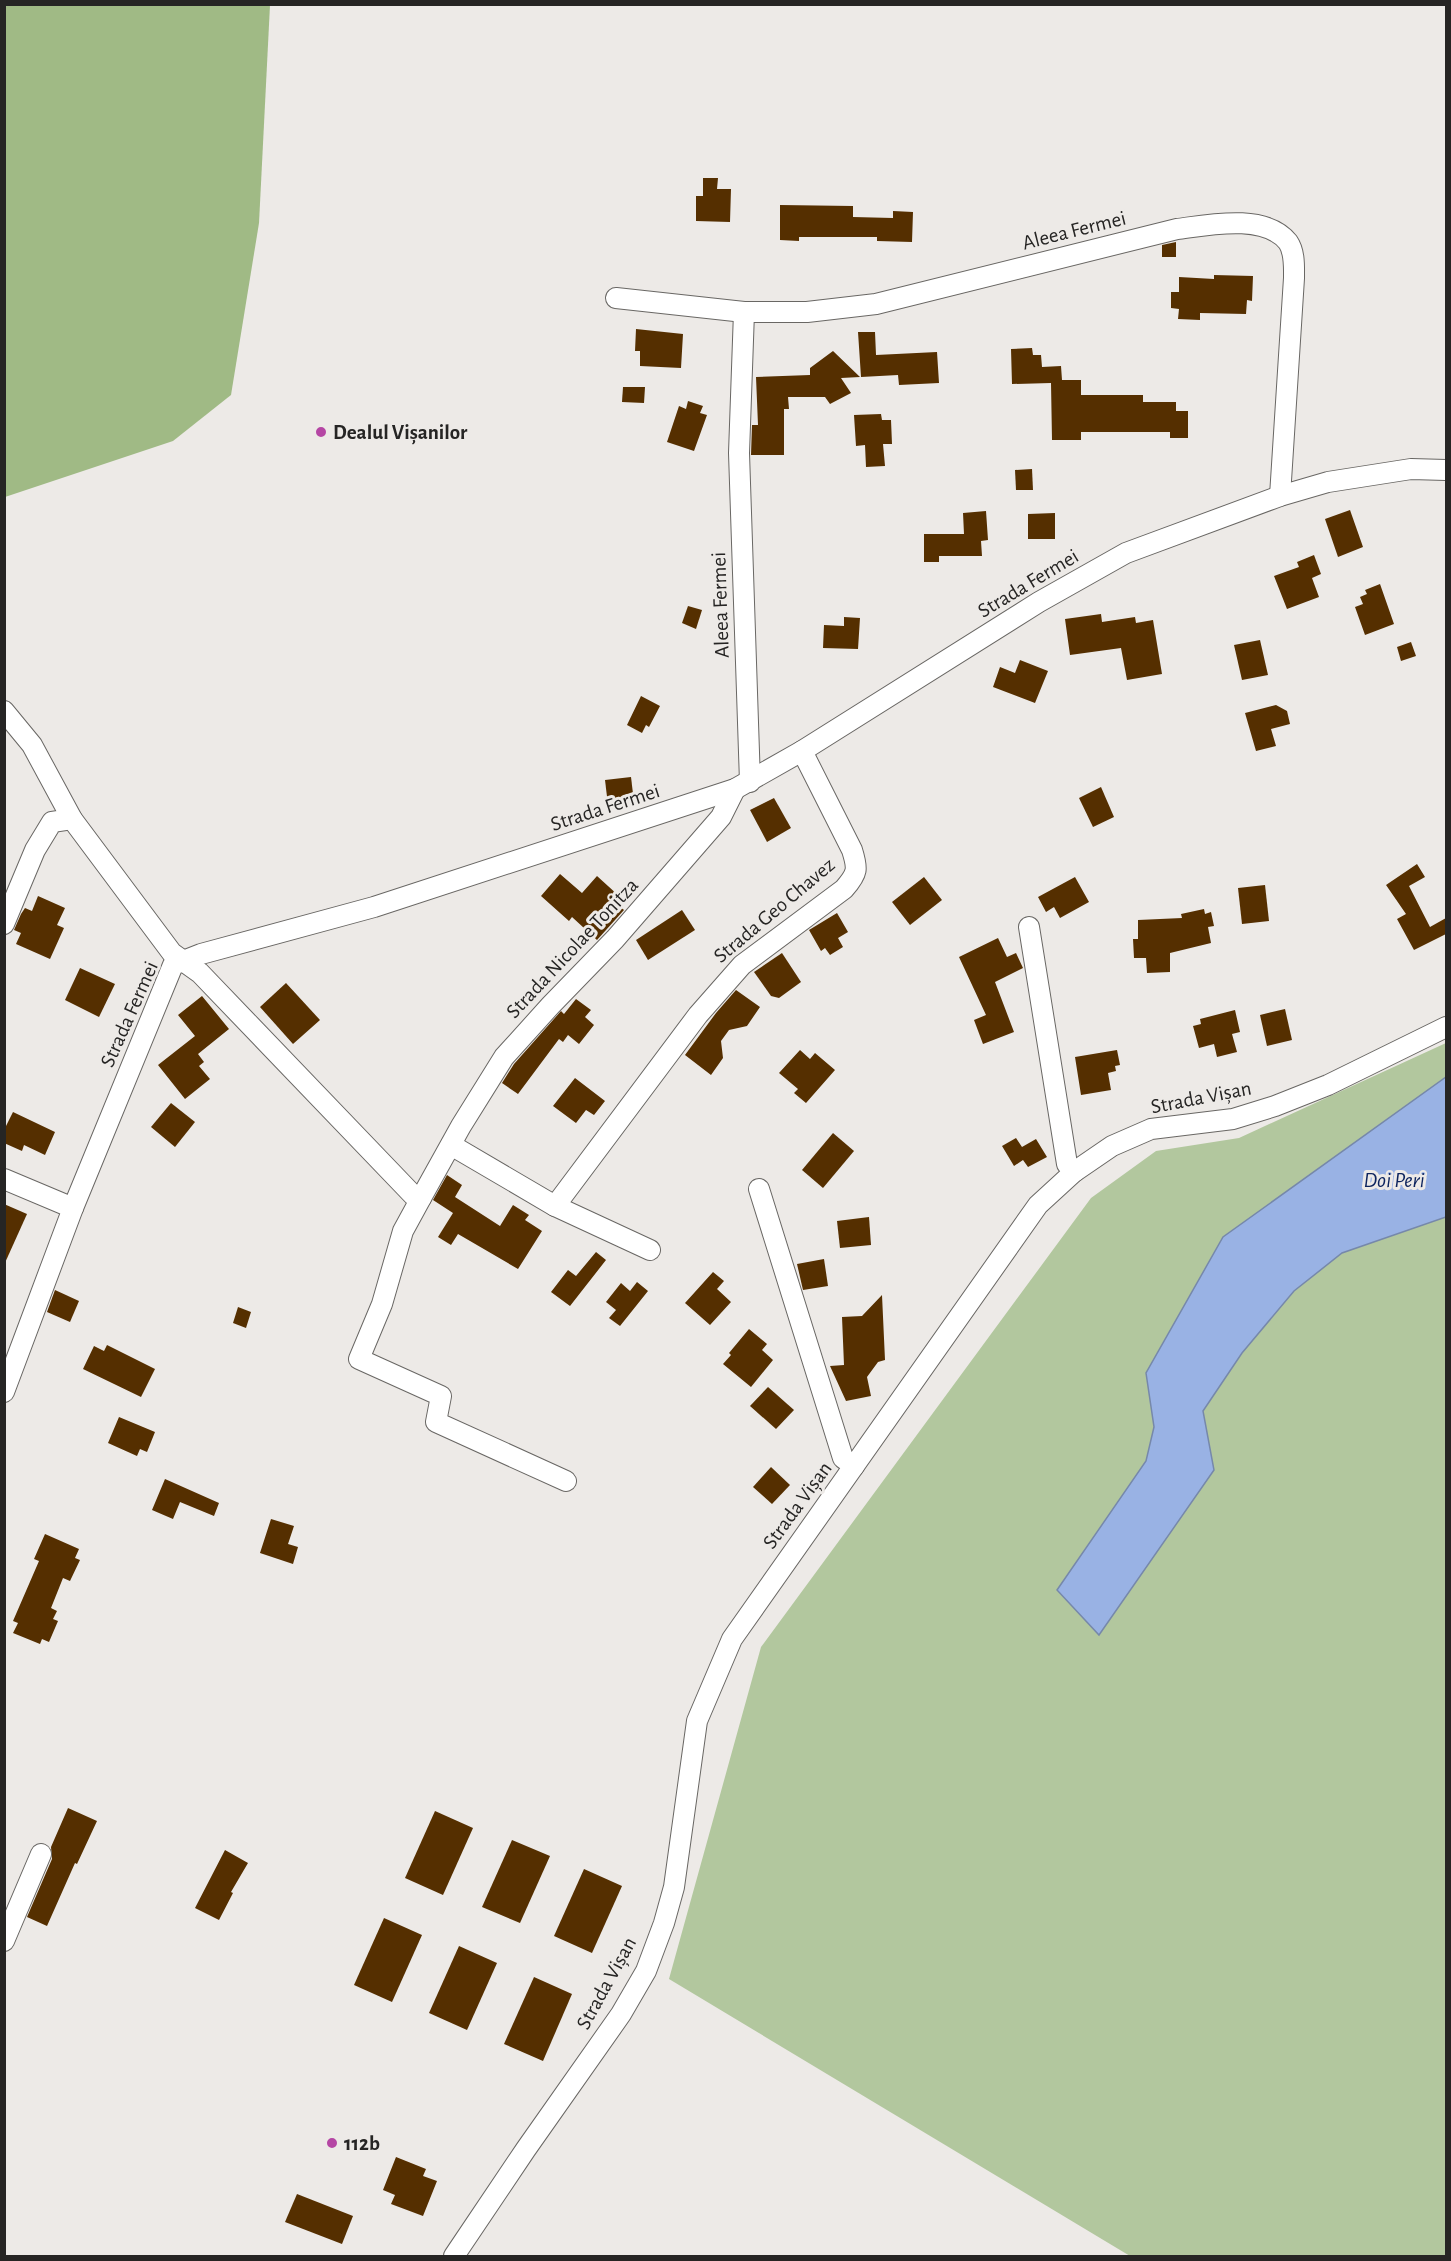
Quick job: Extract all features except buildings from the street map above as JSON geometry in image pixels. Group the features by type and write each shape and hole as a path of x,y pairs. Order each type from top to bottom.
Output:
{"street":[{"name":"Aleea Fermei","path":"616,298 745,315 807,312 876,304 1177,229 1220,223 1264,227 1277,233 1289,243 1294,257 1280,496"},
{"name":"Aleea Fermei","path":"743,785 739,453 745,315"},
{"name":"Strada Fermei","path":"4,1392 73,1208 173,965 374,907 743,785 802,751 1039,602 1126,553 1280,496 1339,480 1411,469 1446,470"},
{"path":"4,711 32,745 72,819 172,952 200,973 413,1195 421,1198"},
{"name":"Strada Geo Chavez","path":"555,1206 698,1015 728,980 742,965 844,889 854,878 857,866 852,850 802,751"},
{"name":"Strada Nicolae Tonitza","path":"566,1481 435,1422 441,1396 359,1359 382,1304 403,1232 451,1145 504,1057 615,939 721,817 743,785"},
{"path":"4,924 35,850 52,822 72,819"},
{"path":"1029,927 1067,1164 1074,1172"},
{"name":"Strada Vișan","path":"453,2256 621,2014 646,1971 664,1923 674,1887 697,1721 732,1639 1038,1205 1074,1172 1112,1146 1151,1129 1233,1119 1275,1106 1328,1085 1446,1027"},
{"path":"451,1145 555,1206 650,1250"},
{"path":"4,1179 73,1208"},
{"path":"759,1189 843,1458 854,1466"},
{"path":"4,1941 41,1854"}],"green space":[{"path":"4,5 270,5 259,223 231,395 173,441 5,497"},
{"path":"1446,1043 1446,2256 1130,2256 669,1979 761,1647 1091,1198 1156,1151 1239,1138"}],"water":[{"name":"Doi Peri","path":"1446,1077 1446,1217 1342,1253 1294,1291 1242,1353 1203,1411 1214,1470 1099,1635 1057,1590 1146,1461 1154,1427 1146,1373 1223,1237"}],"place":[{"name":"Dealul Vișanilor","path":"321,432"},
{"name":"112b","path":"332,2143"}]}
